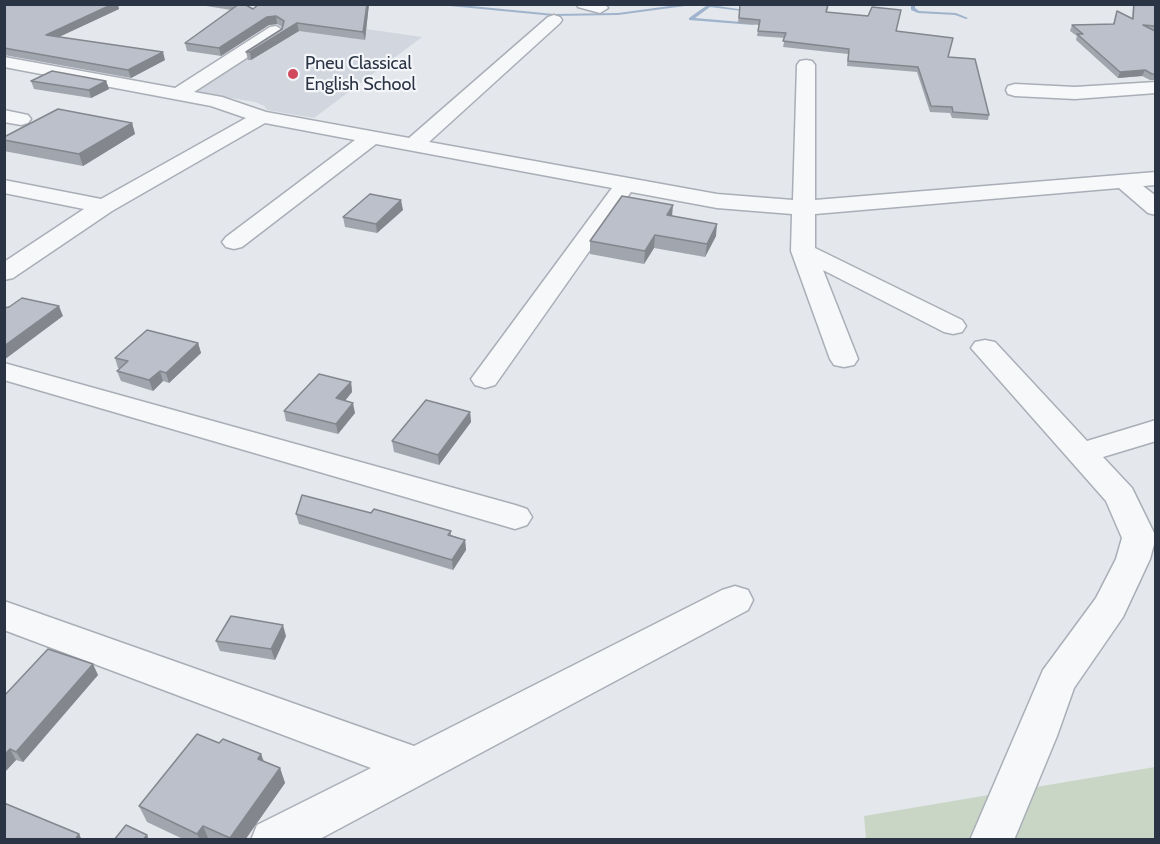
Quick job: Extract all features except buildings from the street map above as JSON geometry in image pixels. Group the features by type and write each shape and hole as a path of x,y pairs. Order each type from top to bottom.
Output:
{"street":[{"path":"584,4 600,8"},
{"path":"413,145 554,20"},
{"path":"178,94 276,31"},
{"path":"4,62 215,101 262,117 717,201 805,208 1155,178"},
{"path":"806,65 803,252 844,359"},
{"path":"1015,90 1075,93 1155,87"},
{"path":"4,273 104,206 262,117"},
{"path":"234,242 372,137"},
{"path":"1123,180 1155,208"},
{"path":"485,379 626,184"},
{"path":"4,186 104,206"},
{"path":"803,252 953,326"},
{"path":"985,348 1120,496 1139,538 1144,558 1057,682 1037,736 992,840"},
{"path":"4,371 515,517"},
{"path":"1083,453 1155,430"},
{"path":"273,840 735,600"},
{"path":"4,615 414,765"}],"shaded area":[{"name":"Pneu Classical English School","path":"303,20 422,37 314,118 267,110 255,102 189,91"}],"green space":[{"path":"1155,767 1155,839 866,839 864,816"}],"waterway":[{"path":"431,4 554,15 618,14 698,4"},
{"path":"913,4 913,9 918,12 956,14 966,18"},
{"path":"709,5 750,11"},
{"path":"709,5 691,19 753,24"}],"place":[{"name":"Pneu Classical English School","path":"293,74"}]}
